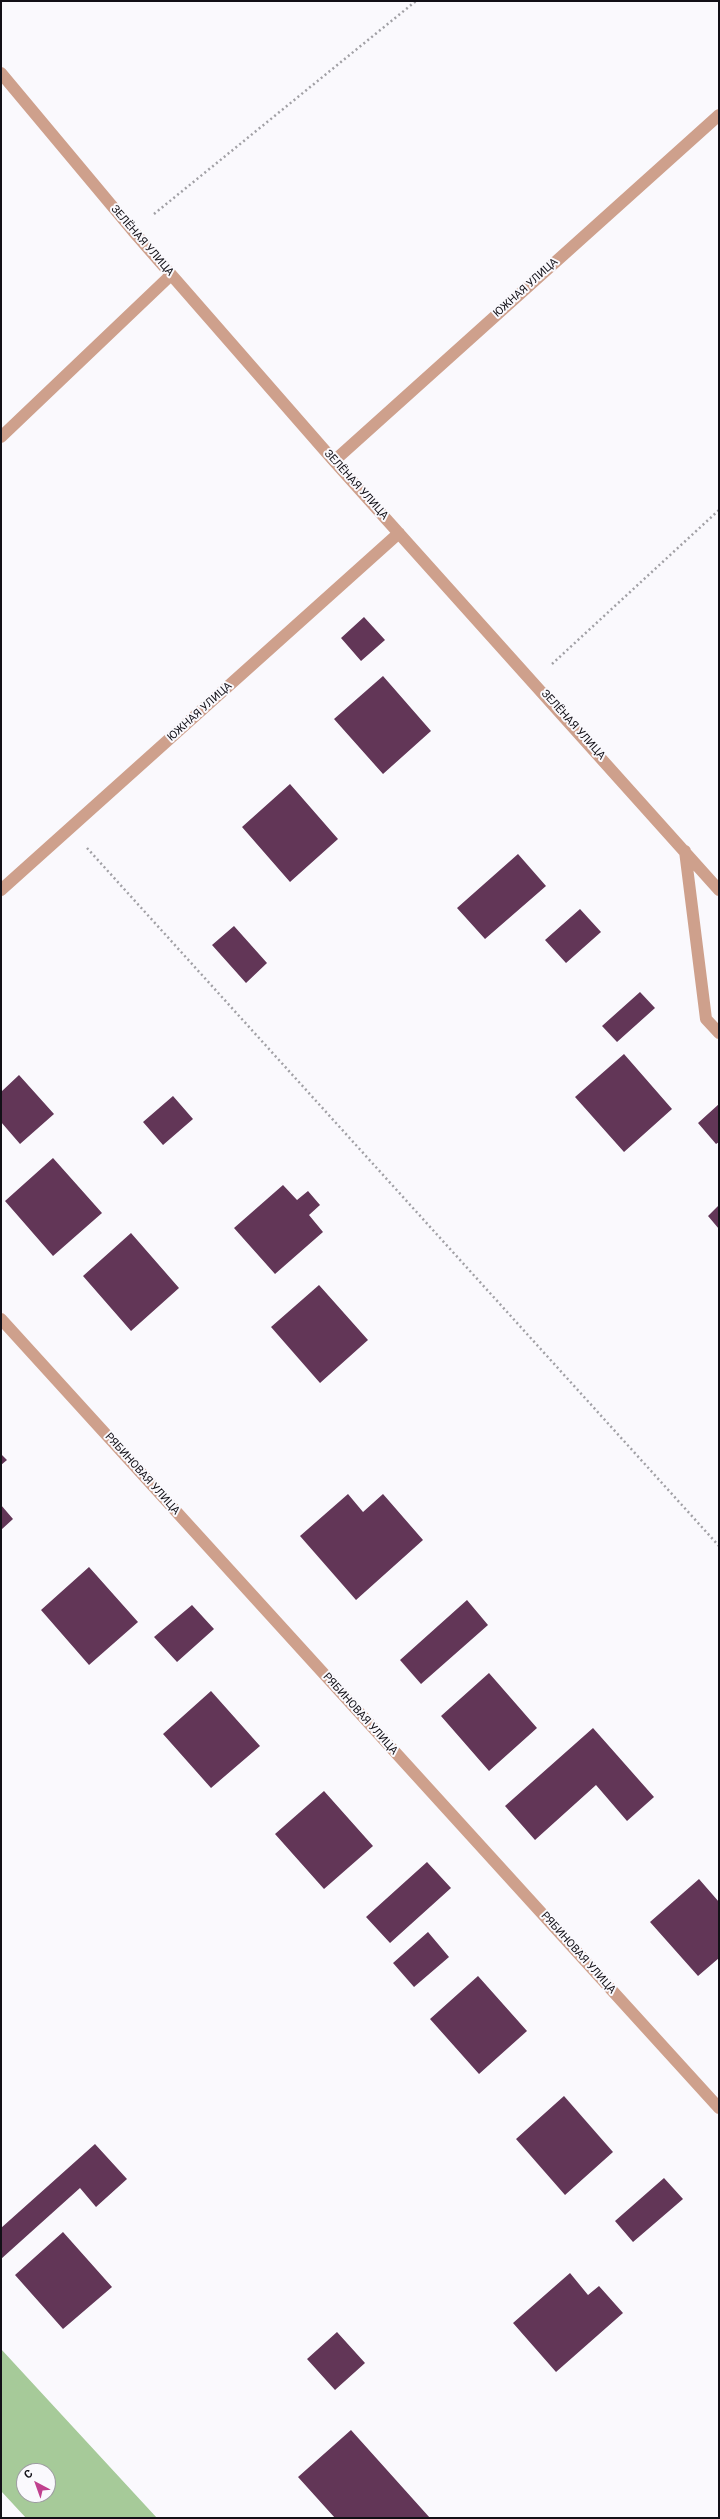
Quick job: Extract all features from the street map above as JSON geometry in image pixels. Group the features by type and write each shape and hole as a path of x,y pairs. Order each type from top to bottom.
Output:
{"street":[{"name":"ЗЕЛЁНАЯ УЛИЦА","path":"1,73 133,231 334,461 534,681 719,890"},
{"name":"ЮЖНАЯ УЛИЦА","path":"334,461 719,115"},
{"path":"1,437 171,275"},
{"name":"ЮЖНАЯ УЛИЦА","path":"1,890 399,533"},
{"path":"685,851 706,1019 719,1033"},
{"name":"РЯБИНОВАЯ УЛИЦА","path":"1,1318 719,2108"}],"path":[{"path":"133,231 416,1"},
{"path":"534,681 719,510"},
{"path":"69,829 719,1546"}],"green space":[{"path":"1,2349 157,2518 26,2518 1,2491"}],"building":[{"path":"364,617 385,640 361,661 341,638"},
{"path":"383,676 431,731 383,774 334,719"},
{"path":"290,784 338,839 290,882 242,827"},
{"path":"518,854 546,886 485,939 457,908"},
{"path":"580,909 601,932 566,963 545,940"},
{"path":"234,926 267,963 246,983 212,945"},
{"path":"640,992 655,1008 617,1042 602,1026"},
{"path":"624,1054 672,1109 624,1152 575,1097"},
{"path":"19,1075 54,1114 20,1144 1,1122 1,1092"},
{"path":"173,1096 193,1119 163,1145 143,1122"},
{"path":"719,1104 719,1142 716,1144 698,1123"},
{"path":"53,1158 102,1213 53,1256 5,1201"},
{"path":"283,1185 297,1200 308,1191 320,1205 309,1215 323,1232 275,1274 234,1228"},
{"path":"719,1205 719,1229 708,1216"},
{"path":"131,1233 179,1288 131,1331 83,1276"},
{"path":"319,1285 368,1340 320,1383 271,1327"},
{"path":"1,1454 7,1460 1,1465"},
{"path":"348,1494 363,1512 383,1494 423,1540 356,1600 300,1536"},
{"path":"1,1505 13,1519 1,1530"},
{"path":"89,1567 138,1622 89,1665 41,1610"},
{"path":"467,1600 488,1625 421,1684 400,1660"},
{"path":"192,1605 214,1629 177,1662 154,1637"},
{"path":"489,1673 537,1728 489,1771 441,1716"},
{"path":"211,1691 260,1746 211,1788 163,1734"},
{"path":"593,1728 654,1797 627,1821 596,1785 535,1840 505,1806"},
{"path":"324,1791 373,1846 324,1889 275,1834"},
{"path":"427,1862 451,1888 390,1943 366,1917"},
{"path":"699,1879 719,1902 719,1958 698,1976 650,1922"},
{"path":"428,1932 449,1957 414,1987 393,1963"},
{"path":"478,1976 527,2031 479,2074 430,2019"},
{"path":"564,2096 613,2152 565,2195 516,2139"},
{"path":"95,2144 127,2179 96,2207 80,2188 1,2259 1,2228"},
{"path":"664,2178 683,2199 633,2242 615,2221"},
{"path":"63,2232 112,2287 63,2329 15,2275"},
{"path":"570,2273 588,2295 599,2286 623,2313 556,2372 513,2323"},
{"path":"337,2332 365,2363 335,2390 307,2359"},
{"path":"351,2430 430,2518 335,2518 298,2477"}]}
